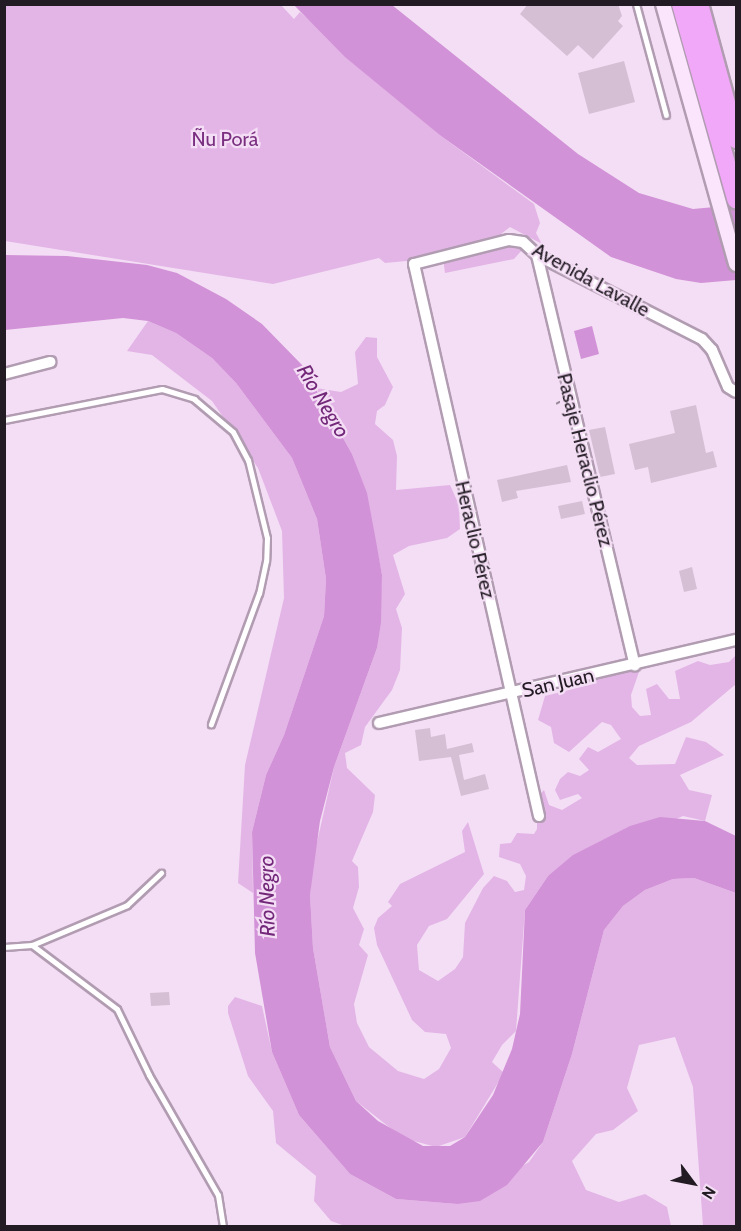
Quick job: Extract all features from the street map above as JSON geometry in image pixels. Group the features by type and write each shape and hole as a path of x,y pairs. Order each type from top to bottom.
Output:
{"highway":[{"path":"681,4 730,195"},
{"path":"699,4 736,140"}],"street":[{"path":"663,4 730,195 736,264"},
{"name":"Avenida Lavalle","path":"414,264 509,240 523,242 537,255 702,339 712,350 728,387 736,392"},
{"name":"Pasaje Heraclio Pérez","path":"537,255 635,665"},
{"name":"Heraclio Pérez","path":"414,264 539,816"},
{"path":"4,374 50,362"},
{"name":"San Juan","path":"379,723 736,640"}],"lane":[{"path":"636,4 666,115"},
{"path":"4,420 162,389 194,399 233,432 248,460 267,538 266,561 259,593 212,724"},
{"path":"4,947 32,945 127,905 161,873"},
{"path":"32,945 117,1009 148,1075 218,1195 223,1227"}],"green space":[{"name":"Ñu Porá","path":"4,5 281,5 294,19 300,12 441,136 534,204 540,223 536,233 542,244 510,227 501,234 511,245 522,250 514,259 445,273 442,251 417,260 385,263 379,258 273,284 5,241"},
{"path":"148,321 176,333 212,358 236,383 292,458 317,519 326,579 324,616 284,735 266,775 252,832 253,893 238,883 245,765 284,598 282,531 258,468 212,401 152,355 127,351"},
{"path":"366,337 377,338 377,357 393,387 385,405 377,411 375,424 393,440 397,456 396,490 450,485 459,505 460,529 447,538 409,546 393,555 405,594 396,609 402,628 400,670 392,690 365,727 361,745 345,753 347,768 375,795 373,812 352,861 358,867 359,887 353,908 364,929 359,945 368,955 354,1004 357,1023 369,1047 398,1071 424,1079 439,1069 451,1048 446,1034 425,1032 412,1020 377,945 374,928 378,918 392,906 388,902 400,884 465,852 462,831 468,822 484,874 447,919 429,926 417,945 419,970 438,981 455,969 463,957 465,923 483,888 494,876 507,881 515,892 524,890 526,876 520,864 499,857 500,844 511,843 517,833 534,834 537,829 537,797 544,790 549,805 562,810 582,798 578,794 560,800 555,790 560,779 568,772 580,776 589,770 579,759 588,747 598,752 621,739 611,725 602,722 569,752 554,743 551,727 538,720 545,696 593,684 603,669 620,659 639,672 631,695 632,707 640,716 651,715 646,689 657,684 669,699 680,699 675,671 698,661 710,665 729,662 736,655 736,684 691,722 639,746 629,758 637,765 675,764 686,737 706,742 724,755 680,775 689,790 712,795 705,821 683,816 548,876 525,910 516,1031 502,1045 492,1062 504,1073 465,1137 436,1147 403,1138 356,1101 330,1047 313,948 310,895 313,860 334,767 377,648 382,575 366,493 352,454 316,388 341,392 358,384 355,352"},
{"path":"694,878 736,893 736,1226 703,1226 693,1087 675,1037 639,1045 627,1088 638,1111 613,1130 596,1134 572,1161 586,1190 619,1202 645,1194 667,1207 671,1226 345,1226 331,1221 314,1201 316,1176 276,1143 273,1111 248,1076 228,1013 228,1006 235,997 262,1006 272,1052 299,1115 350,1174 396,1199 457,1204 529,1162 543,1142 572,1054 604,930 623,906 645,890 673,879"}],"water":[{"path":"294,5 392,5 578,154 639,193 693,209 736,205 736,280 701,283 676,279 611,257 441,136 345,57"},
{"name":"Río Negro","path":"5,255 67,256 147,265 177,273 226,299 262,324 303,366 352,454 367,493 382,575 381,622 377,648 334,767 320,821 310,895 313,948 330,1047 356,1101 378,1121 423,1146 450,1146 465,1137 493,1095 512,1049 520,1014 525,910 548,876 573,855 630,826 660,817 705,821 736,836 736,893 694,878 673,879 645,890 623,906 604,930 572,1054 543,1142 507,1185 480,1201 457,1204 396,1199 350,1174 299,1115 272,1052 255,953 252,832 266,775 284,735 324,616 326,579 317,519 292,458 236,383 212,358 176,333 148,321 123,318 5,330"},
{"path":"592,326 599,354 581,359 574,331"}],"building":[{"path":"528,4 618,4 622,16 618,21 623,26 593,59 578,45 567,56 520,14"},
{"path":"624,61 635,102 589,114 578,73"},
{"path":"696,405 706,453 713,451 717,467 651,483 648,467 635,470 629,444 675,433 670,411"},
{"path":"605,427 615,474 600,477 589,430"},
{"path":"567,465 571,482 516,491 518,498 502,502 497,480"},
{"path":"582,501 585,514 561,519 558,506"},
{"path":"692,567 697,589 684,592 679,571"},
{"path":"430,728 431,737 445,734 447,749 472,743 474,752 459,755 464,780 485,774 489,789 461,796 451,757 419,761 415,730"},
{"path":"169,992 170,1005 151,1006 150,993"}]}
